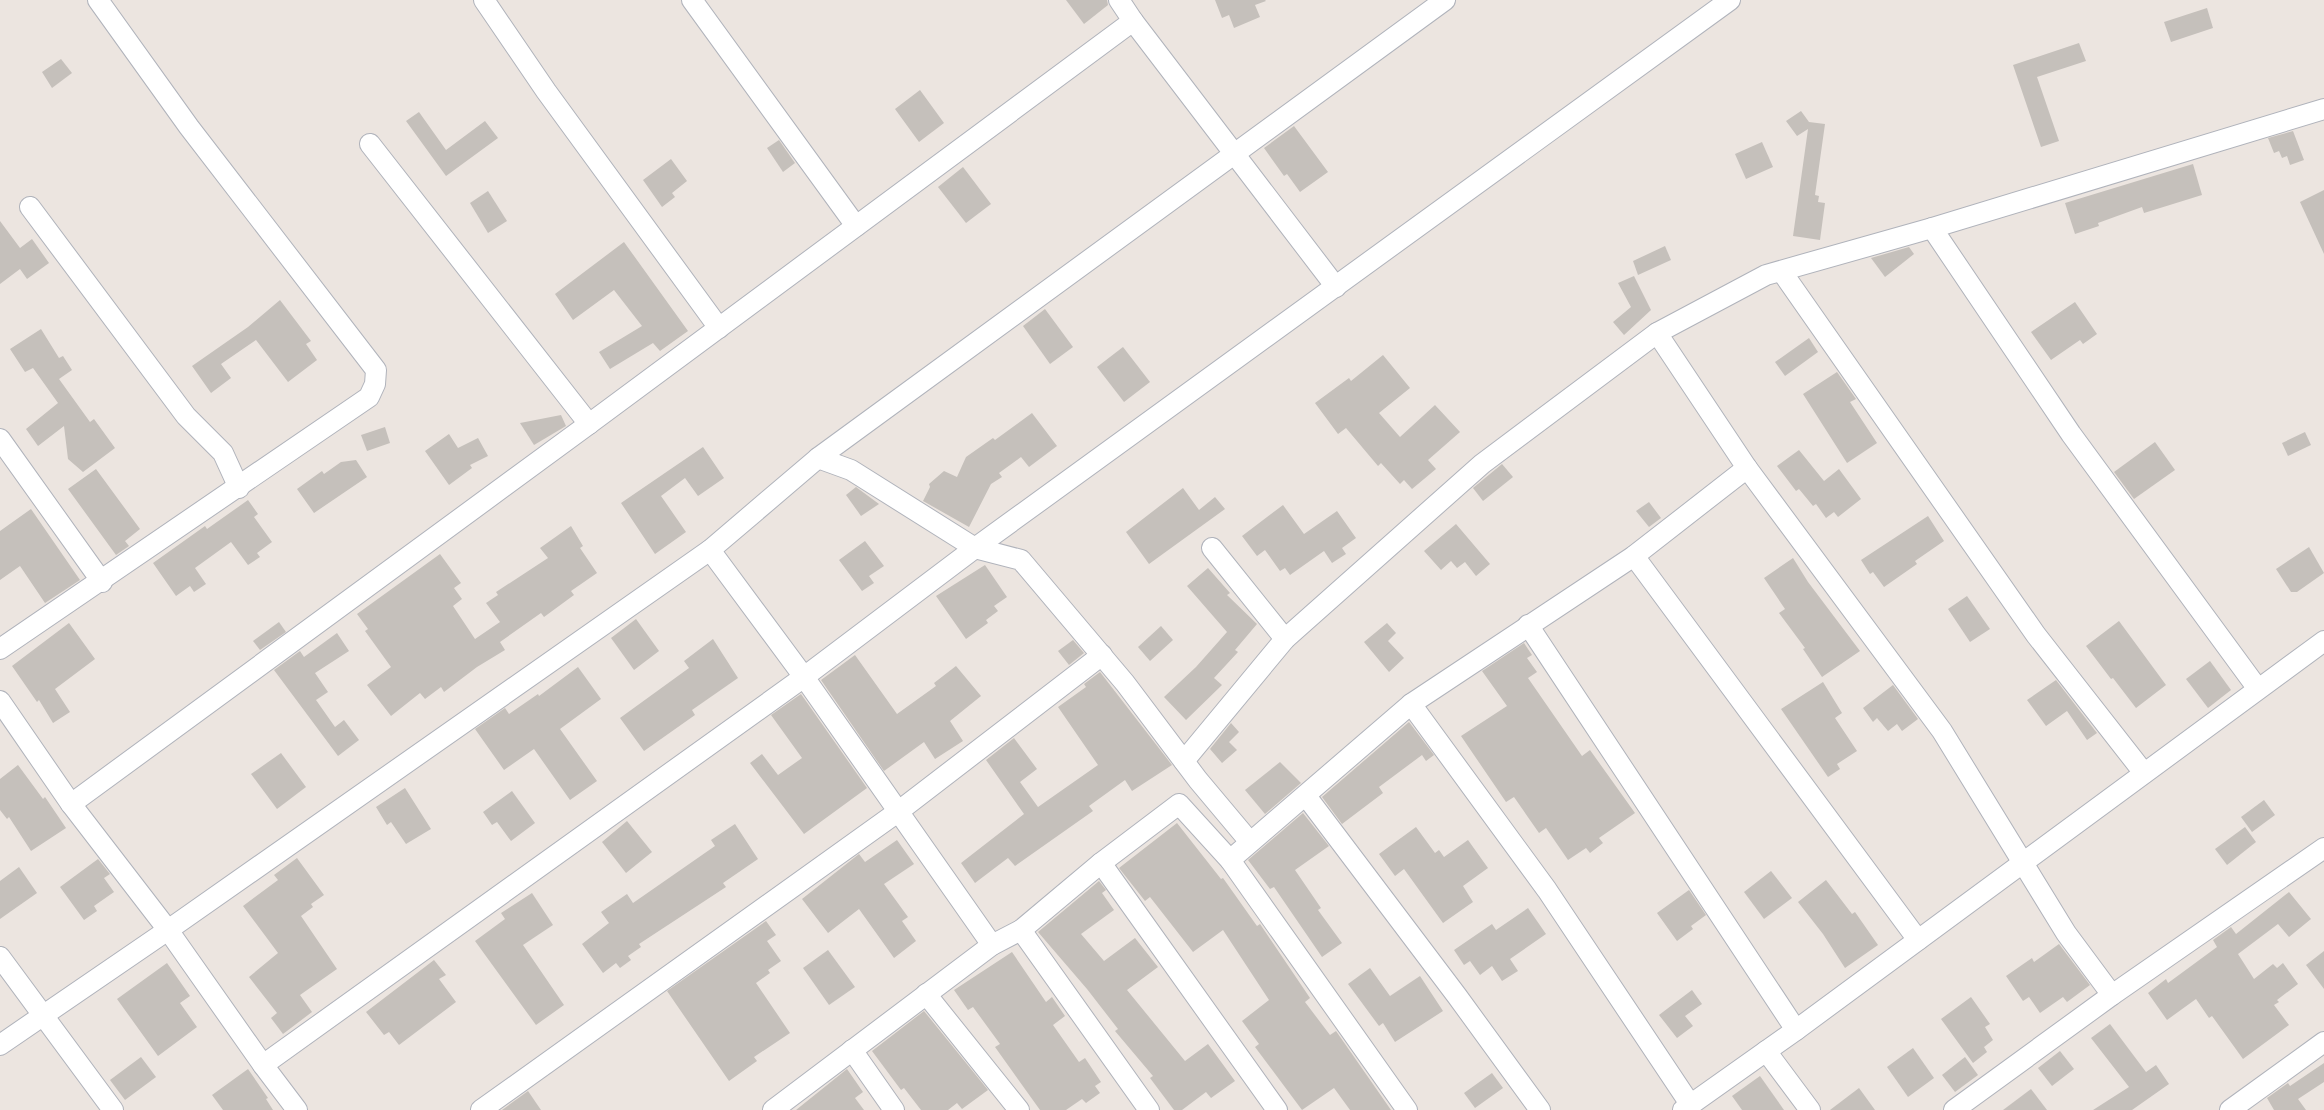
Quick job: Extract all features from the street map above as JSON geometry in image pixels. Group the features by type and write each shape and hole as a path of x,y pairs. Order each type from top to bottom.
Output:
{"street":[{"path":"0,649 102,582 369,397 375,384 376,370 189,127 98,0"},
{"path":"484,0 546,91 719,328"},
{"path":"692,0 856,226"},
{"path":"1119,0 1336,287"},
{"path":"0,1045 710,550 818,458 1445,0"},
{"path":"262,1065 804,677 975,548 1730,0"},
{"path":"71,804 1133,21"},
{"path":"1185,761 1286,639 1482,464 1657,333 1766,275 1932,228 2324,109"},
{"path":"370,144 589,424"},
{"path":"30,207 186,416 223,453 239,488"},
{"path":"1932,228 2071,434 2258,689"},
{"path":"1782,272 2036,635 2144,774"},
{"path":"1657,333 1748,468 1942,732 2066,933 2112,995"},
{"path":"0,439 102,582"},
{"path":"818,458 851,470 975,548 1021,560 1102,655 1250,842"},
{"path":"1230,860 1411,704 1634,556 1748,468"},
{"path":"1212,548 1286,639"},
{"path":"710,550 804,677 992,945"},
{"path":"1634,556 1918,940"},
{"path":"1528,625 1796,1030"},
{"path":"1411,704 1546,890 1686,1107 1796,1030 2324,641"},
{"path":"481,1110 899,811 1102,655"},
{"path":"0,701 71,804 168,930 262,1065 297,1110"},
{"path":"1306,796 1540,1110"},
{"path":"773,1110 992,945 1020,930 1101,863 1179,804 1230,860 1407,1110"},
{"path":"1954,1110 2112,995 2324,848"},
{"path":"1101,863 1277,1110"},
{"path":"1020,930 1149,1110"},
{"path":"0,957 113,1110"},
{"path":"926,994 1019,1110"},
{"path":"2230,1110 2324,1042"},
{"path":"852,1050 894,1110"},
{"path":"1766,1051 1810,1110"}],"building":[{"path":"1066,0 1107,0 1108,5 1084,24"},
{"path":"1215,0 1266,1 1255,5 1260,17 1234,28 1229,15 1222,18"},
{"path":"2207,8 2213,28 2171,42 2164,22"},
{"path":"2079,43 2086,61 2037,77 2059,141 2041,147 2013,65"},
{"path":"61,59 72,73 52,88 42,72"},
{"path":"920,90 944,123 919,142 895,109"},
{"path":"1801,111 1809,122 1825,124 1815,195 1819,196 1818,202 1825,203 1820,240 1793,236 1808,129 1797,136 1786,121"},
{"path":"419,112 446,150 485,121 498,138 446,176 406,121"},
{"path":"1294,126 1328,172 1300,192 1287,174 1284,176 1264,148"},
{"path":"2293,131 2304,160 2290,165 2287,156 2282,158 2279,151 2274,153 2268,138"},
{"path":"779,140 795,163 783,172 767,148"},
{"path":"1762,142 1773,167 1746,179 1735,154"},
{"path":"671,159 687,181 672,193 675,197 662,207 643,180"},
{"path":"2193,164 2202,195 2144,213 2142,207 2075,234 2065,203"},
{"path":"963,167 991,204 966,223 938,187"},
{"path":"2324,190 2324,254 2300,202"},
{"path":"488,191 507,221 488,233 470,203"},
{"path":"0,221 20,248 32,239 49,263 27,279 20,269 0,284"},
{"path":"624,242 688,331 660,351 653,343 610,369 599,352 642,326 614,290 573,320 555,294"},
{"path":"1665,246 1671,260 1638,275 1633,261"},
{"path":"1909,247 1914,254 1885,277 1871,258"},
{"path":"1634,276 1651,310 1624,335 1613,322 1631,307 1618,283"},
{"path":"280,300 311,341 306,344 317,360 288,382 256,340 221,364 231,378 211,393 192,366 248,327"},
{"path":"2075,302 2097,334 2083,344 2080,340 2051,360 2031,332"},
{"path":"1045,309 1073,347 1050,364 1023,326"},
{"path":"41,329 59,358 63,356 72,370 59,379 90,422 94,419 115,448 83,472 68,459 64,426 38,446 26,429 58,403 33,368 25,372 10,349"},
{"path":"1809,338 1818,352 1785,376 1775,362"},
{"path":"1123,347 1150,382 1124,402 1097,367"},
{"path":"1383,355 1410,388 1379,413 1400,437 1435,405 1460,432 1428,460 1436,469 1412,489 1404,480 1400,484 1381,463 1378,466 1346,428 1338,434 1315,403 1349,378 1351,381"},
{"path":"1837,372 1856,399 1850,402 1877,443 1847,463 1803,394"},
{"path":"1032,413 1057,446 1029,467 1021,457 999,473 1002,477 991,484 969,527 923,501 930,487 929,484 944,471 957,477 966,457 993,438 995,440"},
{"path":"561,415 566,426 534,445 520,423"},
{"path":"385,427 390,443 367,451 361,435"},
{"path":"2305,432 2311,445 2288,456 2282,443"},
{"path":"449,434 458,448 478,438 488,456 470,465 472,468 449,485 425,451"},
{"path":"2155,442 2175,470 2134,499 2114,472"},
{"path":"703,447 724,478 698,496 685,478 661,496 686,532 655,554 621,503"},
{"path":"1799,450 1824,481 1839,469 1861,499 1838,517 1834,512 1826,518 1816,504 1813,506 1799,489 1796,491 1777,466"},
{"path":"356,460 367,477 314,513 297,489 322,471 324,474 341,462"},
{"path":"1502,464 1513,477 1483,501 1473,488"},
{"path":"96,469 140,529 125,541 129,546 116,555 68,489"},
{"path":"856,487 879,504 861,516 846,495"},
{"path":"1183,488 1199,510 1215,497 1225,509 1149,564 1126,532"},
{"path":"248,500 258,514 254,517 272,542 257,553 260,557 248,565 231,542 195,568 206,584 194,592 190,586 176,596 153,563 205,526 207,529"},
{"path":"1649,502 1661,518 1649,527 1636,511"},
{"path":"1283,505 1304,534 1337,511 1356,538 1342,548 1346,554 1332,563 1324,551 1290,575 1285,568 1280,571 1265,550 1257,556 1242,536"},
{"path":"31,509 80,580 45,603 20,566 0,580 0,531"},
{"path":"1928,516 1944,541 1915,561 1917,564 1884,587 1873,572 1870,574 1861,560"},
{"path":"1456,524 1490,564 1476,576 1465,562 1457,568 1451,561 1441,570 1424,551"},
{"path":"571,526 583,546 580,548 597,573 571,591 574,595 544,617 541,613 500,642 505,650 477,667 444,692 441,687 425,699 420,693 391,716 367,685 391,667 365,631 368,629 357,614 440,554 461,583 454,588 462,599 453,606 475,639 500,622 486,603 498,595 496,592 548,558 540,548"},
{"path":"865,541 884,566 869,576 874,583 862,591 839,560"},
{"path":"2309,547 2324,573 2297,592 2291,592 2276,569"},
{"path":"1793,558 1808,582 1860,651 1822,677 1803,649 1805,648 1779,613 1785,609 1764,578"},
{"path":"985,565 1007,597 994,606 998,611 986,620 988,623 966,639 936,596"},
{"path":"1208,568 1230,593 1227,595 1257,624 1235,650 1238,652 1214,678 1222,685 1186,720 1164,697 1196,667 1227,632 1187,586"},
{"path":"1967,596 1990,629 1970,642 1948,609"},
{"path":"636,619 659,651 634,670 611,638"},
{"path":"2119,621 2166,685 2136,708 2086,646"},
{"path":"279,622 286,632 260,650 253,641"},
{"path":"69,623 95,659 55,689 70,712 53,723 39,700 37,702 12,666"},
{"path":"1387,623 1396,633 1388,641 1404,658 1389,672 1364,642"},
{"path":"1161,626 1173,640 1150,661 1138,647"},
{"path":"337,633 349,651 315,673 328,692 316,700 335,727 344,720 359,740 338,756 274,670 300,651 304,657"},
{"path":"713,639 738,678 692,710 695,715 644,751 620,718 689,668 684,661"},
{"path":"1073,640 1084,653 1069,665 1058,651"},
{"path":"1524,643 1532,655 1527,658 1537,672 1528,678 1582,756 1590,750 1635,813 1599,838 1603,843 1590,853 1586,848 1568,860 1546,828 1539,833 1514,797 1506,802 1461,736 1507,706 1482,671"},
{"path":"855,655 897,714 936,686 934,683 956,666 981,696 950,721 963,741 935,759 924,742 884,771 821,680"},
{"path":"2210,661 2231,690 2208,708 2186,679"},
{"path":"578,667 601,699 560,729 597,781 570,800 534,749 504,770 475,729 505,708 509,714 538,694 539,696"},
{"path":"1100,672 1172,765 1132,791 1125,780 1089,806 1093,811 1015,866 1008,858 975,883 961,863 1024,814 986,760 1014,738 1037,769 1020,782 1038,807 1098,765 1058,707 1086,687 1084,684"},
{"path":"2056,680 2097,733 2087,740 2067,711 2046,726 2027,700"},
{"path":"1823,682 1842,713 1835,718 1857,751 1837,764 1840,769 1828,777 1781,709"},
{"path":"1893,685 1918,719 1902,731 1897,724 1888,731 1877,718 1873,722 1863,708"},
{"path":"801,694 867,788 804,834 750,763 762,754 778,775 802,758 771,715"},
{"path":"1409,722 1434,755 1426,761 1422,755 1379,787 1383,793 1342,824 1322,797"},
{"path":"1231,723 1239,732 1229,742 1237,750 1222,763 1210,749"},
{"path":"281,753 306,787 277,809 251,774"},
{"path":"1280,762 1301,783 1265,814 1245,790"},
{"path":"18,765 43,799 45,797 66,828 31,851 9,817 7,819 0,810 0,779"},
{"path":"405,788 431,829 406,844 391,822 387,825 376,807"},
{"path":"512,791 535,823 511,841 497,822 492,825 483,812"},
{"path":"2264,800 2275,815 2252,832 2241,817"},
{"path":"1303,813 1329,846 1295,870 1321,908 1318,910 1342,943 1322,957 1274,887 1270,889 1248,860"},
{"path":"627,821 652,852 626,873 602,842"},
{"path":"1177,823 1221,879 1223,878 1257,926 1260,924 1310,998 1305,1002 1330,1035 1336,1031 1391,1110 1350,1110 1334,1088 1302,1110 1255,1047 1259,1044 1242,1021 1269,1000 1223,930 1193,952 1150,897 1145,901 1119,868"},
{"path":"735,824 758,859 723,883 726,887 639,944 641,947 628,956 631,960 620,968 616,963 603,973 582,944 609,923 601,912 627,894 633,903 715,846 711,840"},
{"path":"1416,827 1435,853 1439,850 1444,857 1468,840 1488,868 1463,886 1473,902 1443,923 1404,869 1395,876 1379,854"},
{"path":"2245,827 2256,842 2227,865 2215,849"},
{"path":"897,840 914,864 884,884 908,917 902,921 916,941 894,958 859,909 828,933 802,899 859,854 865,862"},
{"path":"297,858 324,895 311,904 313,907 301,916 337,969 300,995 312,1012 283,1034 271,1018 277,1013 249,977 278,953 243,906 278,880 274,875"},
{"path":"98,859 110,874 104,878 114,892 94,906 97,911 84,920 60,887"},
{"path":"19,867 37,893 0,919 0,881"},
{"path":"1771,871 1792,898 1764,919 1744,892"},
{"path":"1826,880 1852,914 1855,912 1878,945 1845,968 1823,934 1798,902"},
{"path":"1099,881 1106,890 1102,893 1114,910 1081,934 1104,961 1135,938 1158,967 1127,990 1185,1061 1208,1044 1235,1081 1211,1098 1206,1092 1182,1110 1174,1110 1150,1078 1153,1076 1115,1031 1118,1029 1038,932"},
{"path":"1689,890 1706,915 1691,926 1693,929 1677,941 1657,913"},
{"path":"2289,892 2311,919 2289,937 2278,924 2238,954 2254,979 2273,964 2277,968 2283,963 2298,984 2274,1005 2289,1025 2243,1059 2212,1016 2209,1018 2196,999 2167,1020 2148,993 2166,979 2168,983 2217,947 2213,940 2231,927 2236,934"},
{"path":"532,893 553,925 523,945 564,1005 536,1025 475,941 505,919 501,913"},
{"path":"1528,908 1546,934 1510,959 1518,971 1502,981 1492,966 1480,975 1470,961 1464,965 1454,950 1492,924 1496,930"},
{"path":"766,921 776,935 767,941 781,961 768,970 770,973 756,983 790,1033 754,1057 757,1061 729,1081 667,991"},
{"path":"2059,944 2090,985 2067,1002 2063,997 2040,1013 2029,997 2023,1001 2006,976 2032,958 2034,962"},
{"path":"828,950 855,987 829,1005 803,968"},
{"path":"2324,951 2324,989 2306,965"},
{"path":"1012,952 1046,1002 1052,997 1065,1016 1053,1025 1079,1062 1085,1058 1101,1082 1095,1086 1100,1093 1086,1103 1082,1099 1066,1110 1040,1110 995,1047 1000,1044 973,1007 968,1010 954,990"},
{"path":"434,960 446,975 439,979 456,1002 399,1045 389,1032 384,1035 366,1012"},
{"path":"167,963 190,996 180,1003 197,1027 158,1056 117,999"},
{"path":"1370,968 1390,996 1420,976 1443,1011 1395,1042 1383,1023 1379,1026 1348,984"},
{"path":"1692,990 1702,1004 1685,1016 1693,1026 1677,1038 1659,1015"},
{"path":"1971,997 1990,1024 1985,1027 1993,1040 1984,1047 1987,1052 1973,1063 1941,1019"},
{"path":"924,1011 988,1090 962,1109 957,1103 948,1110 921,1110 904,1088 901,1090 872,1051"},
{"path":"2110,1024 2146,1072 2156,1065 2169,1084 2132,1110 2093,1110 2129,1087 2091,1038"},
{"path":"1913,1048 1934,1078 1908,1097 1887,1067"},
{"path":"2060,1051 2074,1069 2052,1086 2038,1068"},
{"path":"141,1057 156,1077 125,1100 110,1080"},
{"path":"1965,1057 1978,1075 1955,1092 1942,1075"},
{"path":"2324,1063 2324,1082 2298,1099 2306,1110 2274,1110 2267,1098 2288,1083 2290,1086"},
{"path":"248,1069 268,1098 266,1099 273,1110 223,1110 212,1095"},
{"path":"847,1069 863,1092 855,1098 864,1110 796,1110"},
{"path":"1492,1073 1503,1088 1475,1108 1464,1093"},
{"path":"1760,1076 1784,1110 1742,1110 1732,1096"},
{"path":"1859,1088 1875,1110 1830,1110"},
{"path":"2031,1089 2047,1110 2003,1110"},
{"path":"528,1091 541,1110 502,1110"}]}
